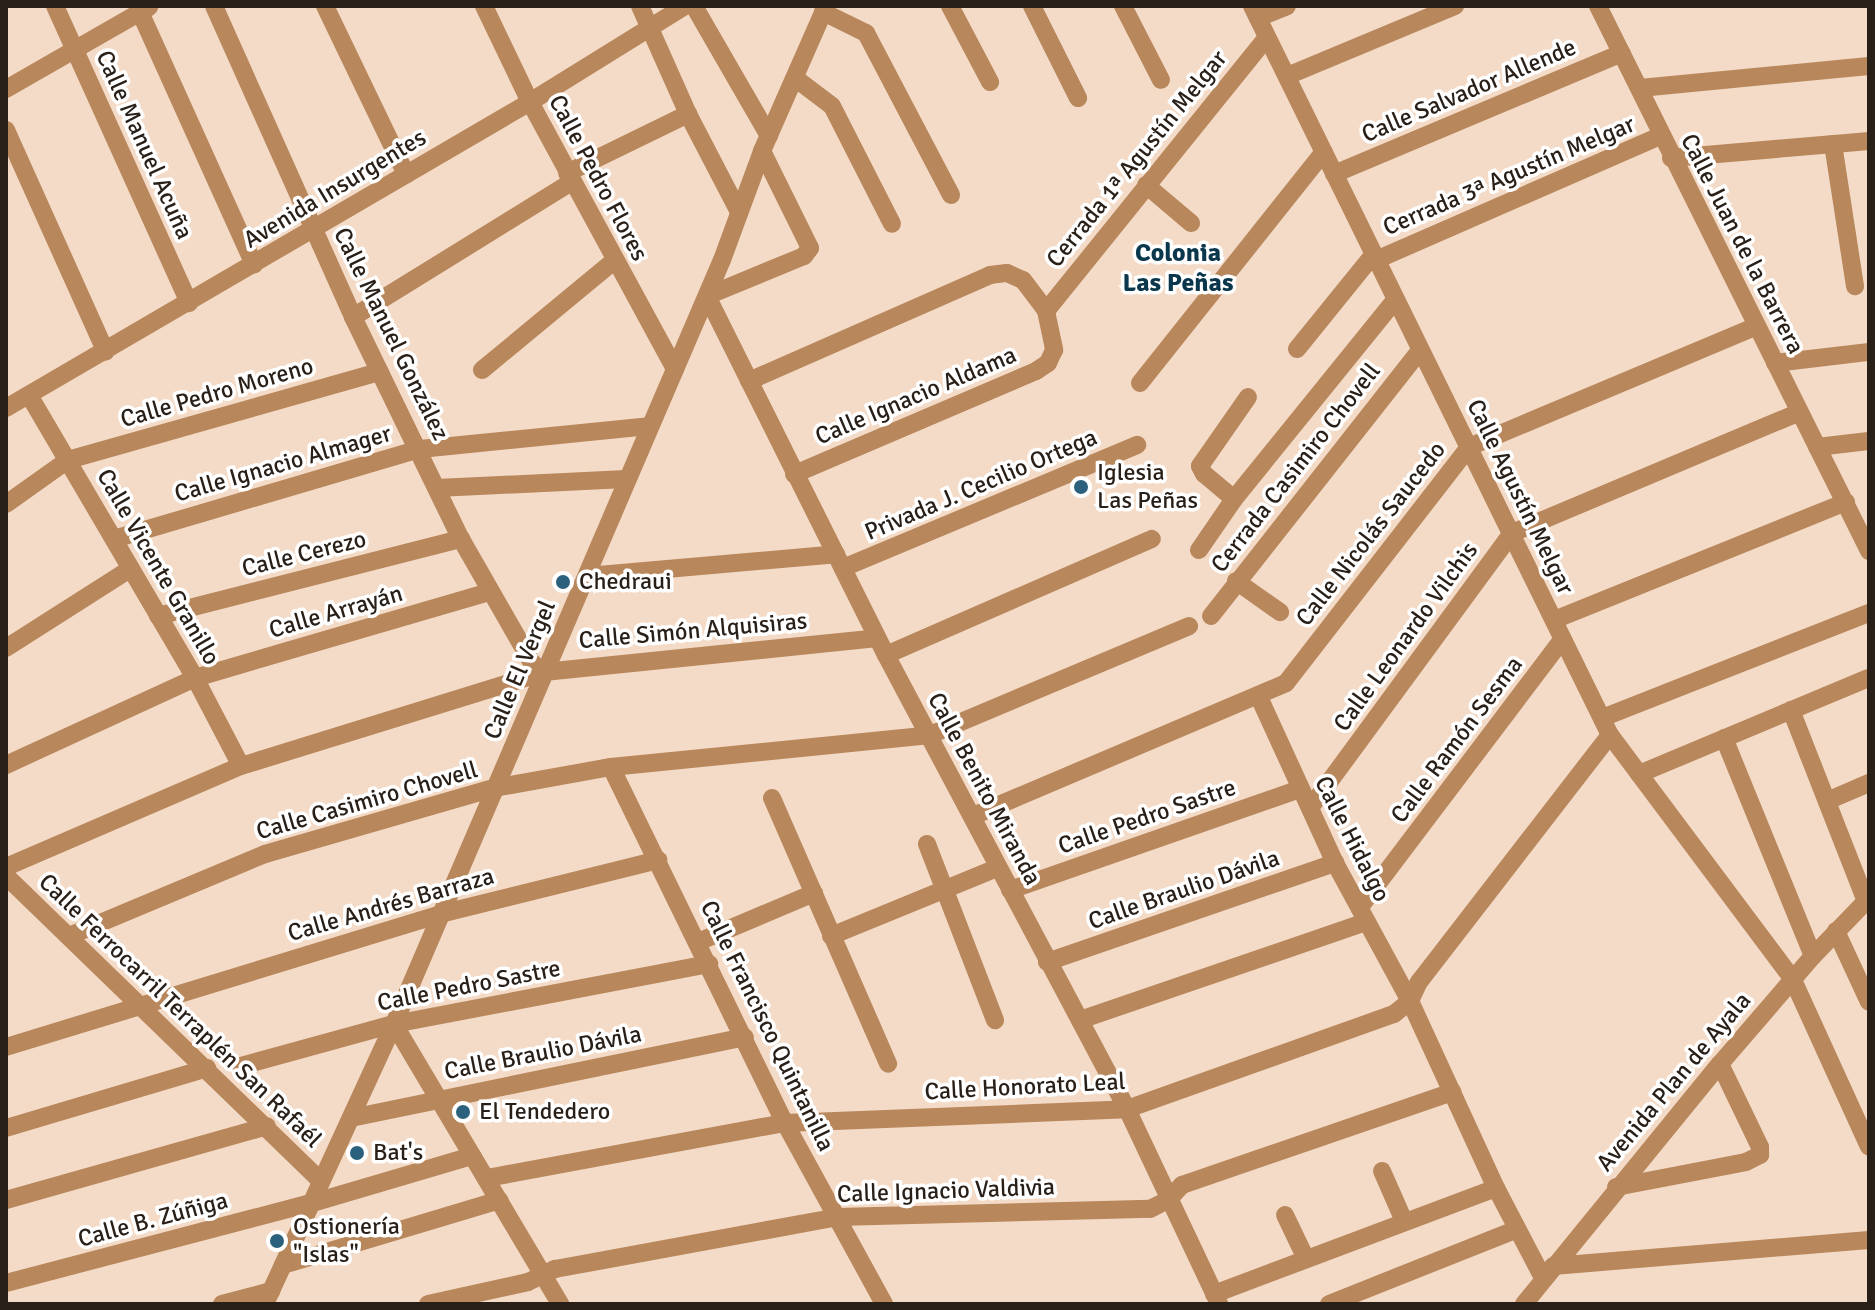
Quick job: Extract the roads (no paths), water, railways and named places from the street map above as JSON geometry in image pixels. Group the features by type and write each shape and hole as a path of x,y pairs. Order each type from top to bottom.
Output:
{"street":[{"name":"Calle Manuel Acuña","path":"55,6 189,303"},
{"name":"Calle Manuel González","path":"214,6 353,317 420,449 461,539 532,663 544,672"},
{"path":"325,6 406,174"},
{"name":"Calle Pedro Flores","path":"484,6 530,102 675,369"},
{"path":"640,6 688,114 739,212"},
{"name":"Avenida Insurgentes","path":"6,408 530,102 685,6"},
{"path":"694,6 766,144 810,248 804,256 707,296"},
{"path":"950,6 990,82"},
{"path":"1032,6 1078,98"},
{"path":"1123,6 1161,80"},
{"path":"1255,12 1287,6"},
{"path":"1287,76 1455,6"},
{"name":"Calle Juan de la Barrera","path":"1598,6 1869,551"},
{"path":"6,89 146,9 254,265"},
{"path":"825,9 866,33 951,195"},
{"name":"Calle El Vergel","path":"268,1297 394,1024 707,296 766,144 825,9"},
{"name":"Calle Agustín Melgar","path":"1255,12 1606,726 1793,980 1869,1147"},
{"name":"Cerrada 1ª Agustín Melgar","path":"1046,311 1266,38"},
{"name":"Calle Salvador Allende","path":"1334,174 1622,53"},
{"path":"1640,88 1869,66"},
{"path":"795,78 832,106 892,224"},
{"path":"353,317 570,178 688,114"},
{"path":"6,130 106,352"},
{"name":"Cerrada 3ª Agustín Melgar","path":"1297,349 1375,257 1660,136"},
{"path":"1671,158 1869,141"},
{"path":"1833,144 1855,286"},
{"path":"1140,383 1324,152"},
{"path":"1146,185 1191,223"},
{"path":"482,370 615,260"},
{"name":"Calle Ignacio Aldama","path":"749,381 990,275 1007,273 1023,280 1046,311 1054,350 1048,363 1036,371 794,474"},
{"name":"Calle Benito Miranda","path":"707,296 877,638 1127,1109 1217,1299"},
{"path":"1199,550 1234,499 1396,299"},
{"name":"Calle Nicolás Saucedo","path":"1259,697 1286,683 1469,447 1757,326"},
{"name":"Cerrada Casimiro Chovell","path":"1211,616 1420,350"},
{"path":"1775,363 1869,352"},
{"name":"Calle Pedro Moreno","path":"6,504 68,460 380,372"},
{"name":"Calle Vicente Granillo","path":"29,395 195,678 241,766"},
{"path":"1234,499 1204,474 1200,466 1248,397"},
{"path":"1512,533 1800,412"},
{"name":"Calle Ignacio Almager","path":"114,539 420,449 649,426"},
{"path":"1817,447 1869,441"},
{"name":"Privada J. Cecilio Ortega","path":"587,576 839,561 1137,445"},
{"path":"437,488 626,479"},
{"path":"1554,620 1846,502"},
{"name":"Calle Leonardo Vilchis","path":"1310,808 1512,533"},
{"name":"Calle Cerezo","path":"158,616 461,539"},
{"path":"886,655 1152,539"},
{"path":"6,648 130,569"},
{"path":"1236,581 1280,612"},
{"name":"Calle Arrayán","path":"6,765 195,678 490,592"},
{"path":"1606,726 1869,613"},
{"path":"930,735 1189,626"},
{"name":"Calle Simón Alquisiras","path":"6,867 241,766 544,672 877,638"},
{"name":"Calle Ramón Sesma","path":"1364,915 1563,639"},
{"path":"1639,774 1869,678"},
{"path":"973,816 1259,697"},
{"name":"Calle Hidalgo","path":"1259,697 1335,863 1410,1001 1496,1188 1517,1229 1548,1272"},
{"path":"1791,710 1868,899"},
{"name":"Calle Honorato Leal","path":"487,1178 785,1123 1127,1109 1394,1014 1410,1001 1419,982 1606,726"},
{"name":"Calle Casimiro Chovell","path":"69,936 265,854 494,788 611,767 930,735"},
{"path":"1724,738 1813,956"},
{"name":"Calle Francisco Quintanilla","path":"611,767 785,1123 884,1304"},
{"path":"1827,801 1869,783"},
{"name":"Calle Pedro Sastre","path":"1010,890 1300,789"},
{"path":"772,798 888,1064"},
{"path":"927,844 995,1020"},
{"name":"Calle Andrés Barraza","path":"6,1047 440,914 658,860"},
{"name":"Calle Braulio Dávila","path":"1047,962 1335,863"},
{"path":"831,936 997,868"},
{"name":"Calle Ferrocarril Terraplén San Rafaél","path":"6,876 321,1181"},
{"path":"698,942 814,893"},
{"name":"Avenida Plan de Ayala","path":"1524,1304 1616,1187 1720,1064 1813,956 1868,899"},
{"path":"1080,1020 1364,915"},
{"path":"1836,931 1869,1002"},
{"name":"Calle Pedro Sastre","path":"241,1066 394,1024 709,964"},
{"path":"394,1024 560,1304"},
{"name":"Calle Braulio Dávila","path":"351,1118 745,1037"},
{"path":"1616,1187 1746,1162 1760,1155 1760,1147 1720,1064"},
{"path":"6,1128 207,1068"},
{"name":"Calle Ignacio Valdivia","path":"428,1304 528,1282 555,1269 838,1217 1150,1209 1168,1200 1182,1185 1452,1092"},
{"path":"6,1200 267,1126"},
{"name":"Calle B. Zúñiga","path":"6,1283 312,1203 472,1156"},
{"path":"1382,1171 1404,1221"},
{"path":"1217,1299 1306,1259 1496,1188"},
{"path":"283,1265 499,1200"},
{"path":"1285,1215 1306,1259"},
{"path":"1329,1304 1517,1229"},
{"path":"1548,1272 1869,1240"},
{"path":"222,1304 268,1297"}],"place":[{"name":"Iglesia Las Peñas","path":"1081,487"},
{"name":"Chedraui","path":"563,582"},
{"name":"El Tendedero","path":"463,1112"},
{"name":"Bat's","path":"357,1153"},
{"name":"Ostionería \"Islas\"","path":"277,1241"}],"district":[{"name":"Colonia Las Peñas","path":"1178,269"}]}
